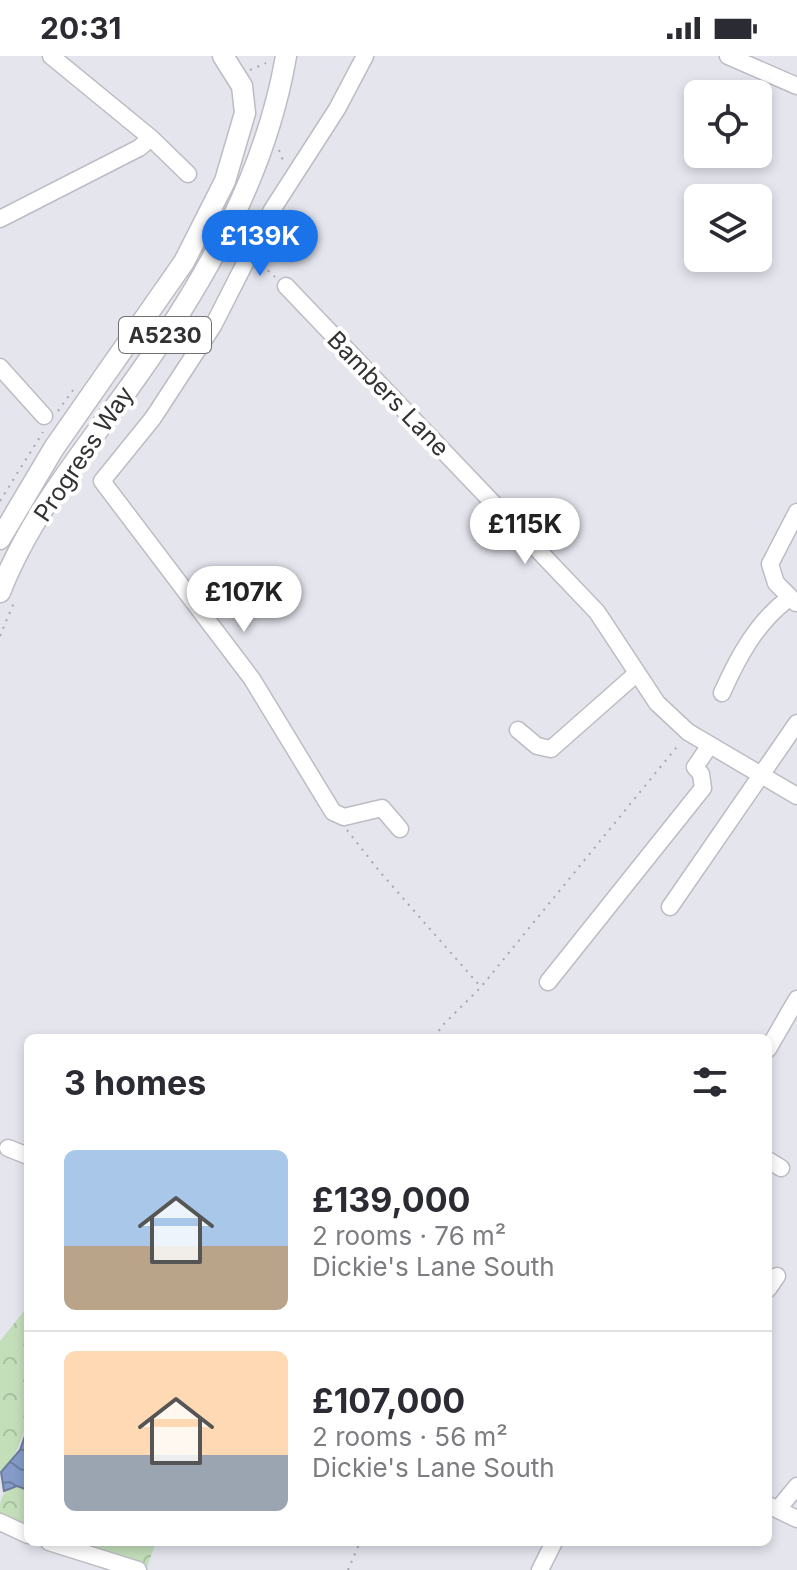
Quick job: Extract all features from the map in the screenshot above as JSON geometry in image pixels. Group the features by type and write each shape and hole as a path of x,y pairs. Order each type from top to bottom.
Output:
{"main road":[{"name":"Progress Way","path":"0,539 54,448 184,262 216,200 244,128 245,100 237,76 223,56"},
{"name":"Progress Way","path":"8,595 59,483 200,284 237,210 268,130 278,58"}],"street":[{"path":"51,56 151,138 188,174"},
{"path":"365,56 337,109 272,210 213,326 153,418 102,481 252,679 333,812 344,817 382,808 400,829"},
{"path":"728,56 797,86"},
{"path":"0,219 151,138"},
{"name":"Bambers Lane","path":"286,286 597,612 657,703 688,732 797,796"},
{"path":"0,367 50,416"},
{"path":"722,693 734,666 768,613 792,601 776,583 770,564 797,512"},
{"path":"518,730 537,746 551,749 636,674"},
{"path":"670,907 797,723"},
{"path":"548,982 703,788 701,774 695,767 710,745"},
{"path":"772,1042 797,999"},
{"path":"8,1148 24,1154"},
{"path":"797,1486 773,1507 797,1519"},
{"path":"0,1522 24,1533"},
{"path":"62,1546 138,1570"},
{"path":"540,1570 552,1546"}],"path":[{"path":"237,76 278,58"},
{"path":"250,253 286,286"},
{"path":"0,501 50,416 74,389"},
{"path":"0,636 8,595"},
{"path":"437,1034 481,987 688,732"},
{"path":"333,812 380,872 481,987"},
{"path":"348,1570 358,1546"}],"green space":[{"path":"24,1311 24,1433 14,1456 0,1472 0,1341"},
{"path":"17,1486 24,1489 24,1524 0,1513 2,1496"},
{"path":"87,1546 155,1546 147,1567"}],"water":[{"path":"24,1438 24,1489 17,1486 4,1491 1,1472 20,1450"}]}
